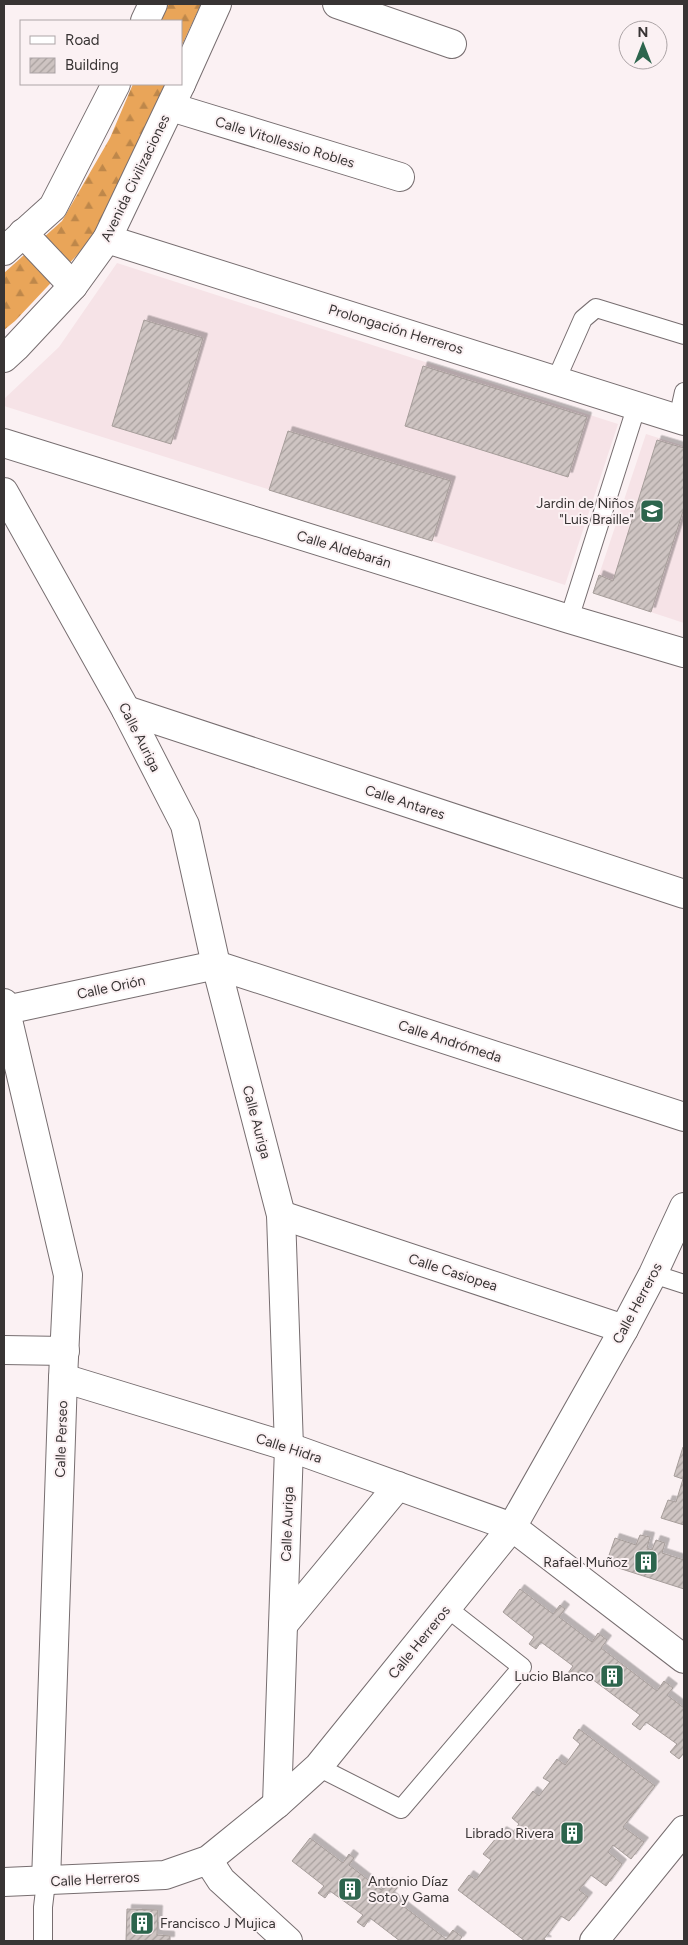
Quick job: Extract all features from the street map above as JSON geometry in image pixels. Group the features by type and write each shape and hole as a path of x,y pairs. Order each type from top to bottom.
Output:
{"street":[{"path":"145,20 153,4"},
{"name":"Avenida Civilizaciones","path":"182,82 217,4"},
{"path":"337,4 452,44"},
{"path":"73,286 13,242 53,207 115,85"},
{"name":"Avenida Civilizaciones","path":"4,358 73,286 107,239 178,91"},
{"name":"Calle Vitollessio Robles","path":"178,91 400,177"},
{"name":"Prolongación Herreros","path":"107,239 681,420"},
{"name":"Calle Aldebarán","path":"4,443 684,653"},
{"name":"Calle Auriga","path":"4,492 126,710 185,825 216,964 281,1215 289,1447 277,1804"},
{"name":"Calle Antares","path":"126,710 684,894"},
{"name":"Calle Orión","path":"5,1007 216,964"},
{"name":"Calle Andrómeda","path":"216,964 684,1118"},
{"name":"Calle Perseo","path":"5,1007 68,1275 46,1882"},
{"name":"Calle Herreros","path":"4,1882 46,1882 165,1876 208,1860 277,1804 318,1767 512,1527 624,1329 653,1274 684,1207"},
{"name":"Calle Casiopea","path":"281,1215 624,1329"},
{"path":"4,1350 65,1351"},
{"name":"Calle Hidra","path":"63,1378 289,1447 512,1527 684,1659"},
{"path":"283,1625 398,1486"},
{"path":"594,1941 684,1830"},
{"path":"208,1860 221,1880 288,1941"}],"lane":[{"path":"556,380 583,318 596,308 684,335"},
{"path":"681,420 684,392"},
{"path":"569,619 636,405"},
{"path":"653,1274 684,1284"},
{"path":"318,1767 401,1809 522,1667 447,1608"},
{"path":"42,1941 46,1882"}],"shaded area":[{"path":"117,263 618,424 565,585 4,406 4,399 59,347"},
{"name":"Jardin de Niños \"Luis Braille\"","path":"646,434 684,446 684,623 593,593"}],"green space":[{"path":"167,4 201,4 182,45 182,20 160,20"},
{"path":"133,85 165,85 94,237 15,321 4,330 4,273 62,221 110,138"}],"building":[{"path":"144,320 203,338 171,444 112,426"},
{"path":"423,366 587,417 568,477 405,426"},
{"path":"288,431 451,481 432,541 269,490"},
{"name":"Jardin de Niños \"Luis Braille\"","path":"657,440 684,448 684,508 651,612 593,593 599,575 613,581"},
{"path":"683,1447 684,1525 661,1518 668,1500 676,1502 683,1479 674,1476"},
{"name":"Rafael Muñoz","path":"640,1535 650,1537 647,1548 652,1550 656,1540 665,1543 662,1553 684,1560 684,1589 606,1564 615,1538 636,1545"},
{"name":"Lucio Blanco","path":"520,1589 553,1614 560,1605 565,1609 559,1617 592,1642 598,1633 607,1640 601,1648 657,1691 664,1681 673,1688 667,1695 684,1708 684,1753 679,1759 670,1752 677,1744 646,1722 640,1730 632,1724 640,1715 580,1670 574,1678 568,1673 573,1666 541,1642 536,1649 529,1644 534,1637 503,1612"},
{"name":"Librado Rivera","path":"579,1729 655,1786 623,1827 644,1842 631,1859 613,1845 608,1852 622,1864 606,1886 591,1875 579,1890 588,1897 569,1921 561,1916 544,1939 547,1941 525,1941 458,1890 469,1875 476,1880 491,1860 483,1854 502,1831 510,1836 519,1824 512,1818 533,1791 539,1796 550,1782 543,1778 557,1759 565,1765 580,1744 573,1738"},
{"name":"Antonio Díaz Soto y Gama","path":"310,1838 343,1863 349,1854 354,1858 349,1865 381,1890 388,1882 397,1888 390,1896 446,1939 453,1930 462,1937 459,1941 400,1941 370,1918 364,1927 357,1922 363,1915 330,1891 325,1898 318,1893 324,1886 292,1861"},
{"name":"Francisco J Mujica","path":"127,1909 158,1910 157,1935 170,1936 170,1941 126,1941"}],"place":[{"name":"Jardin de Niños \"Luis Braille\"","path":"652,511"},
{"name":"Rafael Muñoz","path":"646,1562"},
{"name":"Lucio Blanco","path":"612,1676"},
{"name":"Librado Rivera","path":"572,1833"},
{"name":"Antonio Díaz Soto y Gama","path":"350,1889"},
{"name":"Francisco J Mujica","path":"142,1923"}]}
